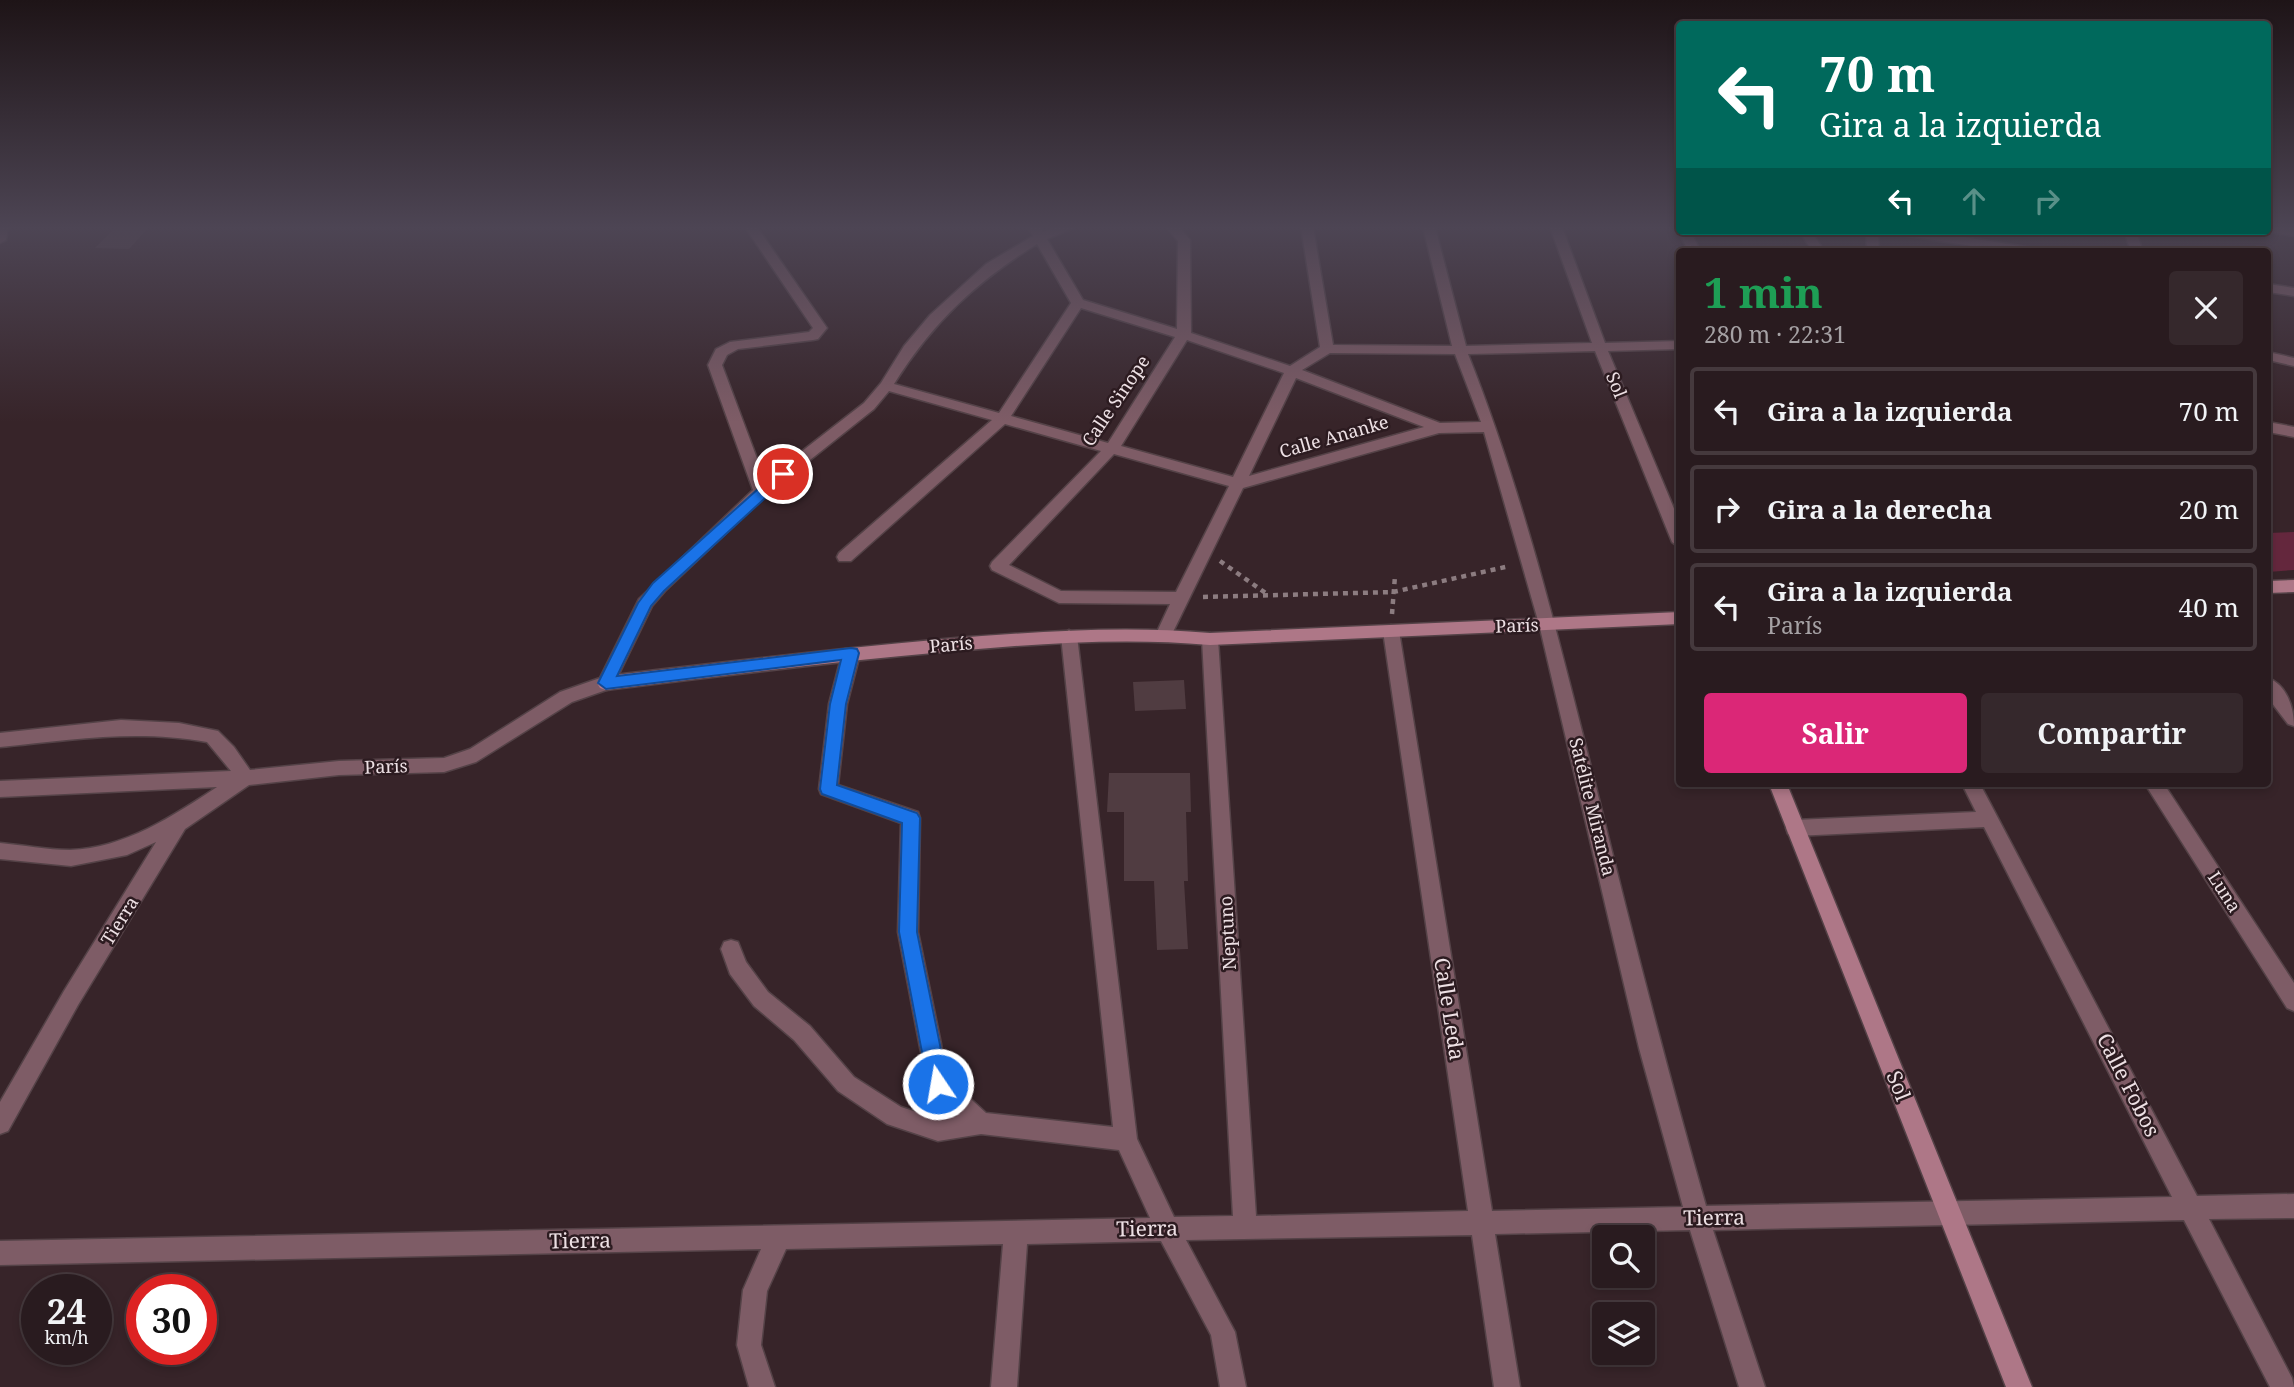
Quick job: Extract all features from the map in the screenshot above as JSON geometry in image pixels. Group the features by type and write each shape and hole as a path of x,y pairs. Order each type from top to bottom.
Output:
{"street":[{"path":"761,491 715,365 721,352 735,345 813,336 820,328 795,292"},
{"path":"606,683 645,603 659,587 761,491 869,406 886,386 909,349 935,318 964,292"},
{"path":"1071,292 1078,303 1293,370 1439,428 1490,427"},
{"path":"1184,292 1184,334"},
{"path":"1318,292 1327,349"},
{"name":"Satélite Miranda","path":"1445,292 1460,350 1490,427 1547,624 1650,1048 1698,1219 1752,1387"},
{"name":"Sol","path":"1580,292 1676,532"},
{"path":"845,557 1003,418 1078,303"},
{"name":"Calle Sinope","path":"1182,598 1059,597 998,566 1112,449 1184,334"},
{"path":"1164,634 1293,370 1327,349 1460,350 1676,345"},
{"path":"2271,357 2294,362"},
{"path":"886,386 1239,484"},
{"name":"Calle Ananke","path":"1239,484 1439,428"},
{"path":"2271,428 2294,432"},
{"path":"2271,587 2294,586"},
{"name":"París","path":"0,789 245,778 339,768 444,765 476,755 566,697 606,683 851,653 1069,636 1164,634 1210,639 1676,618"},
{"name":"Calle Leda","path":"1391,631 1507,1387"},
{"path":"1069,636 1126,1140 1167,1229 1223,1332 1233,1387"},
{"name":"Neptuno","path":"1210,639 1245,1227"},
{"path":"851,653 838,704 828,789 911,818 908,932 938,1084 981,1123"},
{"path":"2271,689 2294,719"},
{"path":"0,740 121,726 179,730 212,736 228,752 245,778"},
{"name":"Tierra","path":"0,1123 71,998 178,823 245,778"},
{"name":"Sol","path":"1779,787 2019,1387"},
{"name":"Calle Fobos","path":"1973,787 2283,1387"},
{"name":"Luna","path":"2156,787 2294,1001"},
{"path":"1795,828 1990,819"},
{"path":"0,851 71,858 127,848 178,823"},
{"path":"731,949 737,967 761,999 802,1032 846,1084 895,1116 938,1130 981,1123 1126,1140"},
{"name":"Tierra","path":"0,1253 2294,1206"},
{"path":"1004,1387 1016,1232"},
{"path":"762,1387 749,1345 755,1290 779,1237"}],"path":[{"path":"1205,550 1268,595"},
{"path":"1182,598 1393,592 1528,562"},
{"path":"1391,631 1395,576"}],"shaded area":[{"path":"2294,532 2294,570 2271,572 2271,533"}],"building":[{"path":"1184,680 1186,709 1135,711 1133,682"},
{"path":"1109,773 1190,773 1191,812 1186,812 1188,881 1184,881 1188,949 1157,950 1154,881 1124,881 1124,812 1107,812"}],"route":[{"path":"783,474 761,491 645,603 606,683 851,653 838,704 828,789 911,818 908,932 938,1084"}]}
